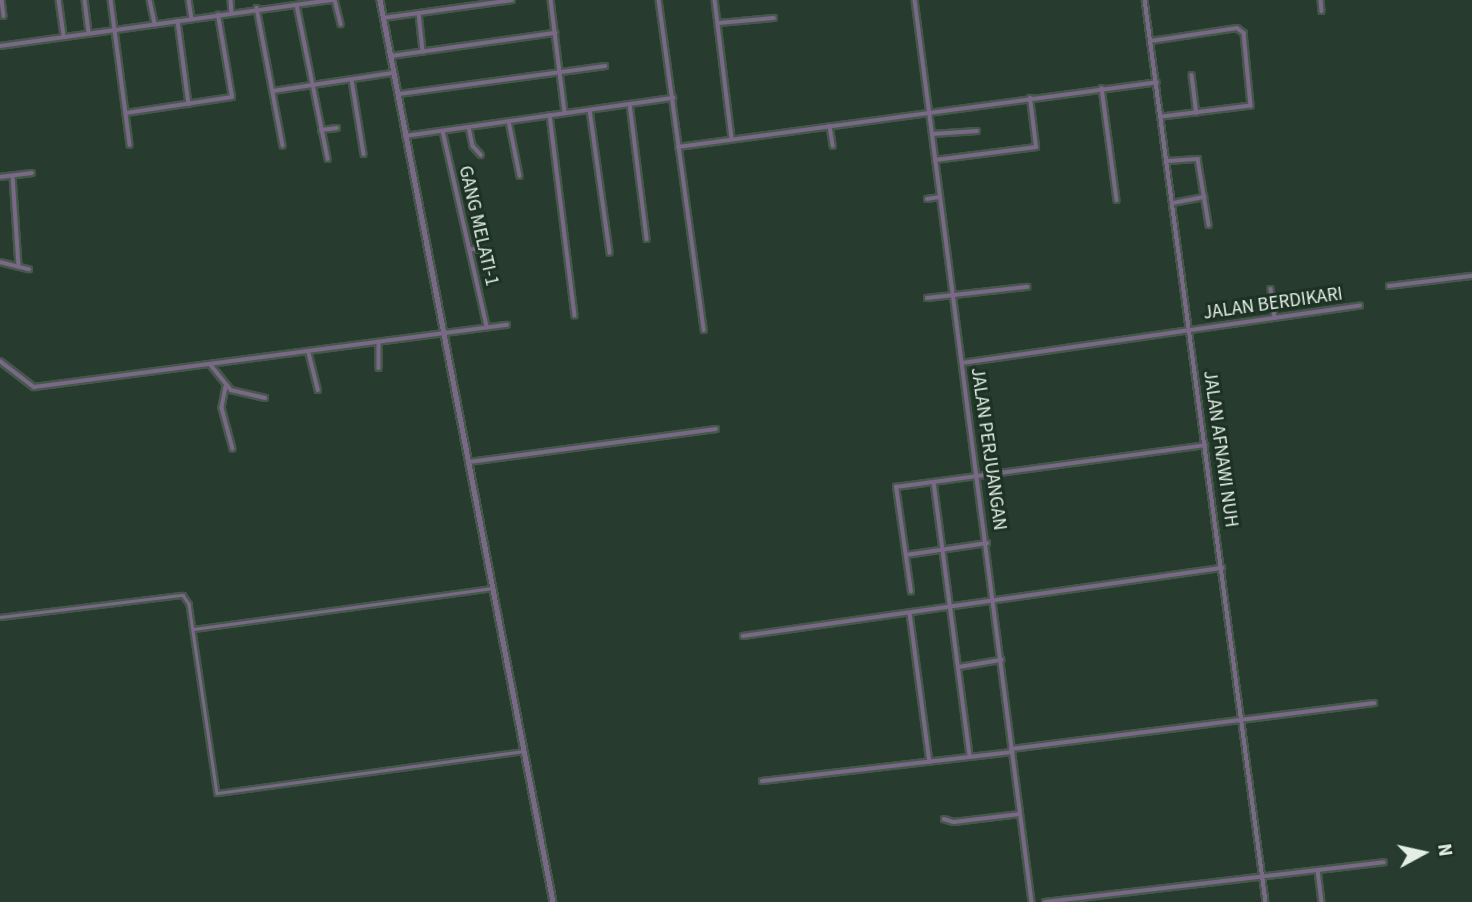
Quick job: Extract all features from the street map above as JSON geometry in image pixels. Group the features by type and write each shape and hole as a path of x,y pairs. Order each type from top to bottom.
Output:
{"street":[{"path":"2,0 4,16"},
{"path":"59,0 64,36"},
{"path":"85,0 89,33"},
{"path":"111,0 130,145"},
{"path":"150,0 155,24"},
{"path":"189,0 192,19"},
{"path":"230,0 232,13"},
{"path":"0,46 232,13 272,2 297,5 334,0 341,24"},
{"path":"380,0 553,902"},
{"path":"383,18 512,0"},
{"path":"551,0 565,113"},
{"path":"659,0 704,330"},
{"path":"715,0 732,139"},
{"name":"JALAN PERJUANGAN","path":"915,0 1032,902"},
{"name":"JALAN AFNAWI NUH","path":"1145,0 1266,902"},
{"path":"1321,0 1322,11"},
{"path":"297,5 320,130 328,159"},
{"path":"257,8 283,146"},
{"path":"419,13 423,51"},
{"path":"126,113 233,96 218,15"},
{"path":"718,23 774,18"},
{"path":"178,21 189,104"},
{"path":"1151,41 1240,28 1251,106 1161,117"},
{"path":"389,56 555,33"},
{"path":"397,94 605,66"},
{"path":"273,91 392,73"},
{"path":"1192,75 1198,113"},
{"path":"352,80 364,153"},
{"path":"678,147 1157,82"},
{"path":"1102,89 1117,200"},
{"path":"405,136 673,98"},
{"path":"935,159 1036,146 1030,99"},
{"path":"631,104 647,239"},
{"path":"590,110 610,253"},
{"path":"550,115 575,315"},
{"path":"509,121 520,176"},
{"path":"830,126 833,146"},
{"path":"469,127 473,146 481,155"},
{"path":"320,130 337,128"},
{"name":"GANG MELATI-1","path":"443,131 486,327"},
{"path":"932,134 977,131"},
{"path":"1168,161 1198,159 1209,225"},
{"path":"0,177 32,173"},
{"path":"13,176 19,267"},
{"path":"927,199 940,197"},
{"path":"1173,203 1204,197"},
{"path":"469,249 487,250"},
{"path":"0,262 29,269"},
{"path":"1389,286 1472,276"},
{"path":"927,298 1027,287"},
{"path":"1271,289 1275,318"},
{"name":"JALAN BERDIKARI","path":"962,363 1360,306"},
{"path":"0,360 34,387 507,325"},
{"path":"379,342 379,368"},
{"path":"309,353 317,390"},
{"path":"211,365 226,387 248,397 264,398"},
{"path":"226,387 222,408 233,449"},
{"path":"467,462 716,429"},
{"path":"911,592 896,487 1206,445"},
{"path":"934,482 970,757"},
{"path":"906,555 987,543"},
{"path":"743,636 994,603 1222,568"},
{"path":"193,629 492,587"},
{"path":"0,617 179,594 189,601 217,793 523,751"},
{"path":"910,613 930,762"},
{"path":"959,667 1002,660"},
{"path":"762,781 970,757 1242,718 1374,703"},
{"path":"944,818 954,822 1020,814"},
{"path":"1045,902 1384,862"},
{"path":"1318,870 1322,902"}]}
